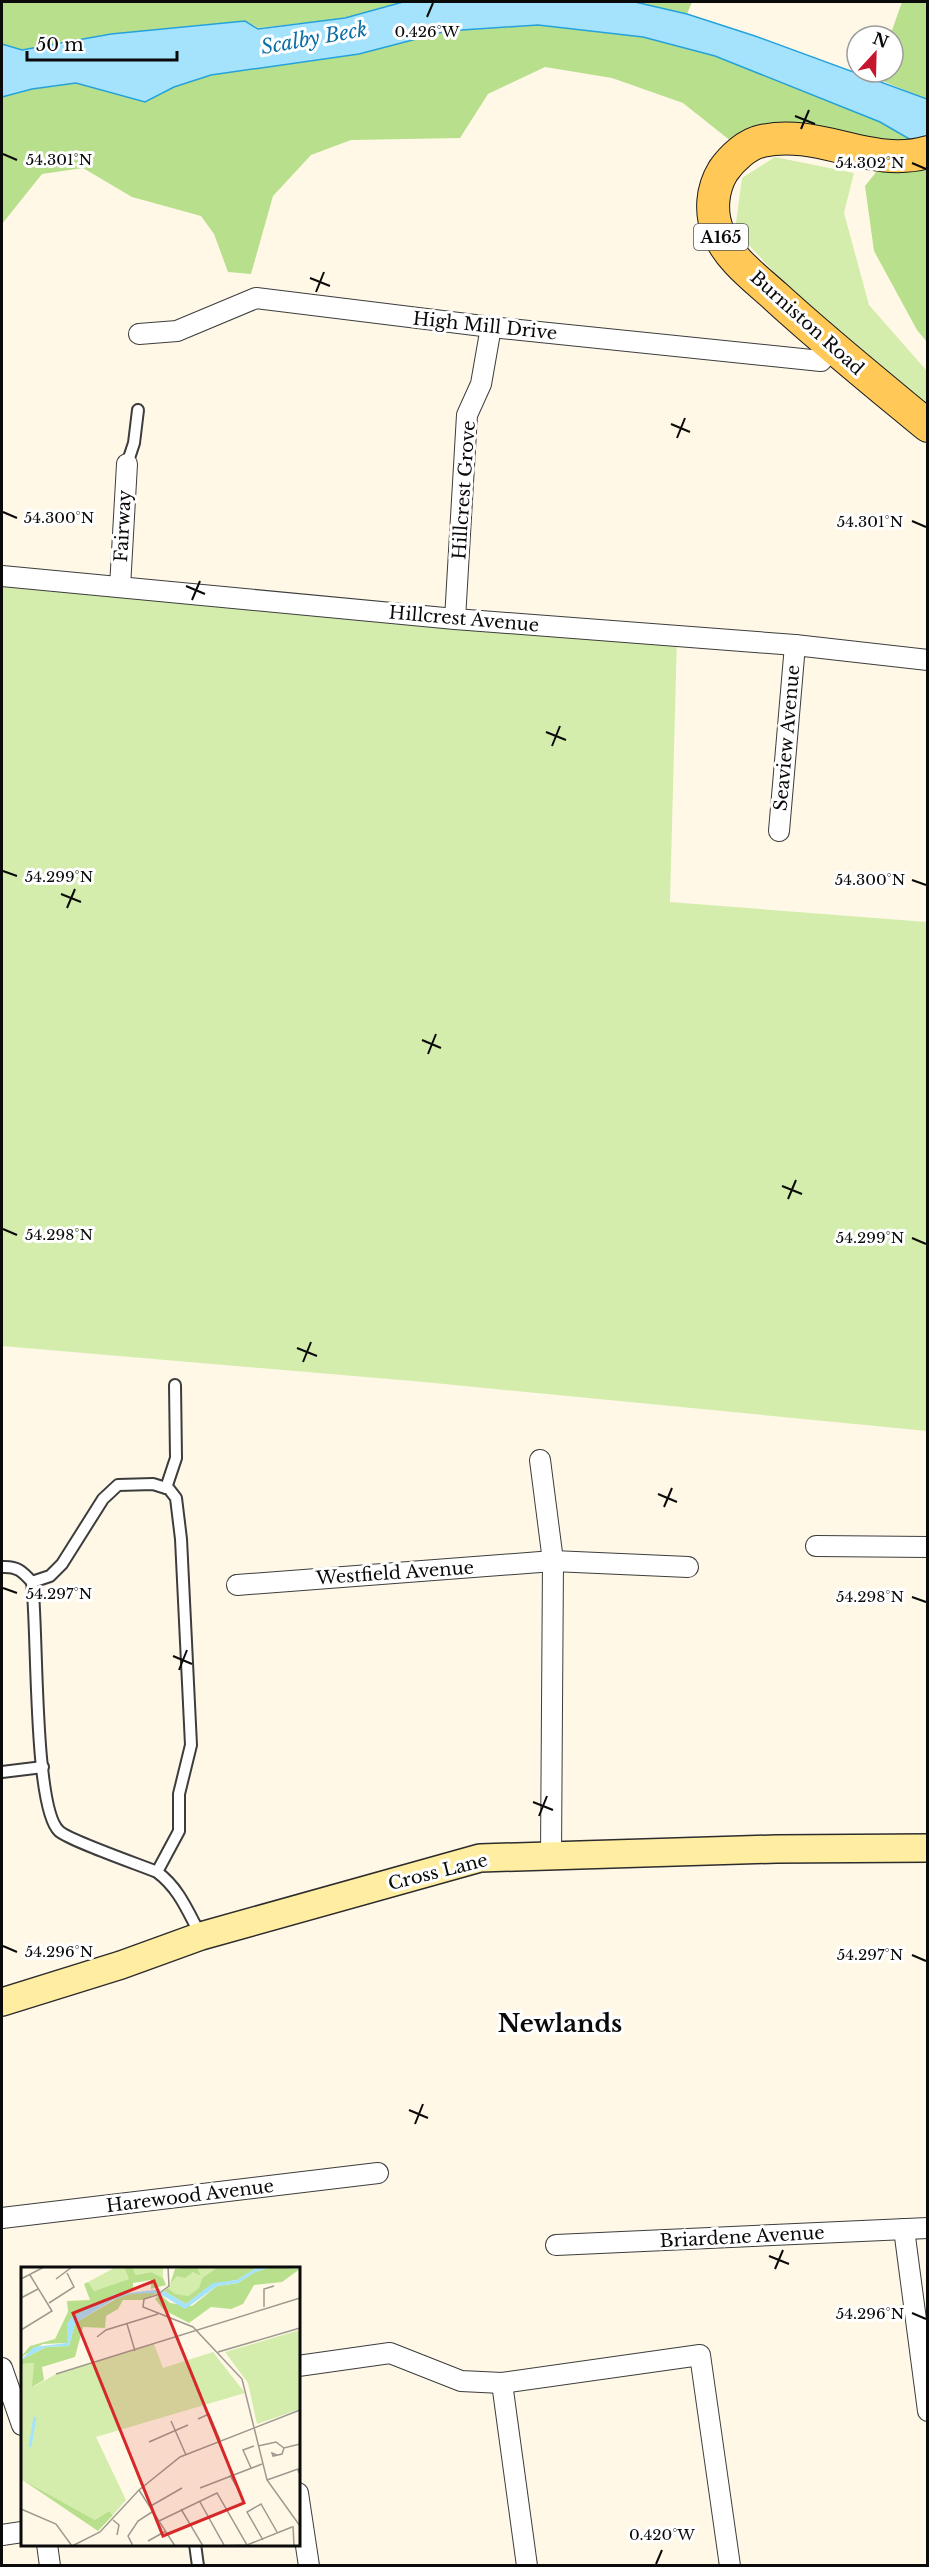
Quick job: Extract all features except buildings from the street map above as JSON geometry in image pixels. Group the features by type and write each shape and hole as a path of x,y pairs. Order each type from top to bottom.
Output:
{"main road":[{"name":"Burniston Road","path":"924,153 898,158 874,156 808,140 783,138 760,141 729,162 713,195 713,213 718,233 735,258 832,349 927,426"}],"street":[{"name":"High Mill Drive","path":"139,334 177,331 256,298 491,327 821,361 832,349"},
{"name":"Hillcrest Grove","path":"455,619 467,415 481,384 491,327"},
{"name":"Fairway","path":"120,587 127,464"},
{"name":"Hillcrest Avenue","path":"2,576 455,619 795,645 927,660"},
{"name":"Seaview Avenue","path":"779,831 795,645"},
{"path":"540,1460 553,1561 551,1855"},
{"path":"816,1546 927,1547"},
{"name":"Westfield Avenue","path":"237,1585 553,1561 688,1567"},
{"name":"Cross Lane","path":"2,2002 121,1965 201,1936 480,1858 927,1848"},
{"name":"Harewood Avenue","path":"2,2218 378,2173"},
{"name":"Briardene Avenue","path":"556,2245 927,2228"},
{"path":"904,2229 927,2411"},
{"path":"300,2366 390,2353 461,2381 502,2383 700,2355 730,2565"},
{"path":"2,2368 21,2416"},
{"path":"502,2383 527,2565"},
{"path":"300,2506 309,2565"},
{"path":"2,2535 21,2532"},
{"path":"47,2546 50,2565"}],"lane":[{"path":"127,464 134,443 138,410"},
{"path":"166,1488 176,1458 175,1385"},
{"path":"32,1582 50,1576 62,1564 103,1499 118,1485 133,1482 166,1488 176,1498 181,1539 191,1745 178,1794 179,1831 157,1872"},
{"path":"2,1567 21,1570 32,1582 43,1767 49,1814 59,1832 157,1872 177,1890 201,1936"},
{"path":"2,1772 43,1767"},
{"path":"195,2546 198,2565"}],"green space":[{"path":"2,2 403,2 345,18 259,28 245,21 111,34 22,50 2,44"},
{"path":"635,2 692,2 687,14"},
{"path":"902,2 927,2 927,99 890,84 905,84 905,24 894,24"},
{"path":"538,25 643,37 715,56 880,122 918,144 732,142 683,103 612,78 545,67 488,94 460,138 351,140 311,155 273,196 251,274 228,272 214,234 201,216 132,197 83,168 42,174 2,224 2,97 32,89 76,83 145,102 174,87 211,75 359,54 447,31"},
{"path":"775,157 854,173 844,213 869,305 927,371 927,404 784,283 735,230 742,178"},
{"path":"927,160 927,342 917,330 874,251 865,186 877,171 914,167"},
{"path":"2,576 677,636 670,902 927,922 927,1431 424,1382 2,1346"}],"water":[{"name":"Scalby Beck","path":"403,2 635,2 687,14 845,69 845,84 886,84 927,99 928,143 918,144 880,122 715,56 643,37 538,25 447,31 359,54 211,75 174,87 145,102 76,83 32,89 2,97 2,44 22,50 111,34 245,21 258,29 345,18"}],"district":[{"name":"Newlands","path":"560,2023"}]}
